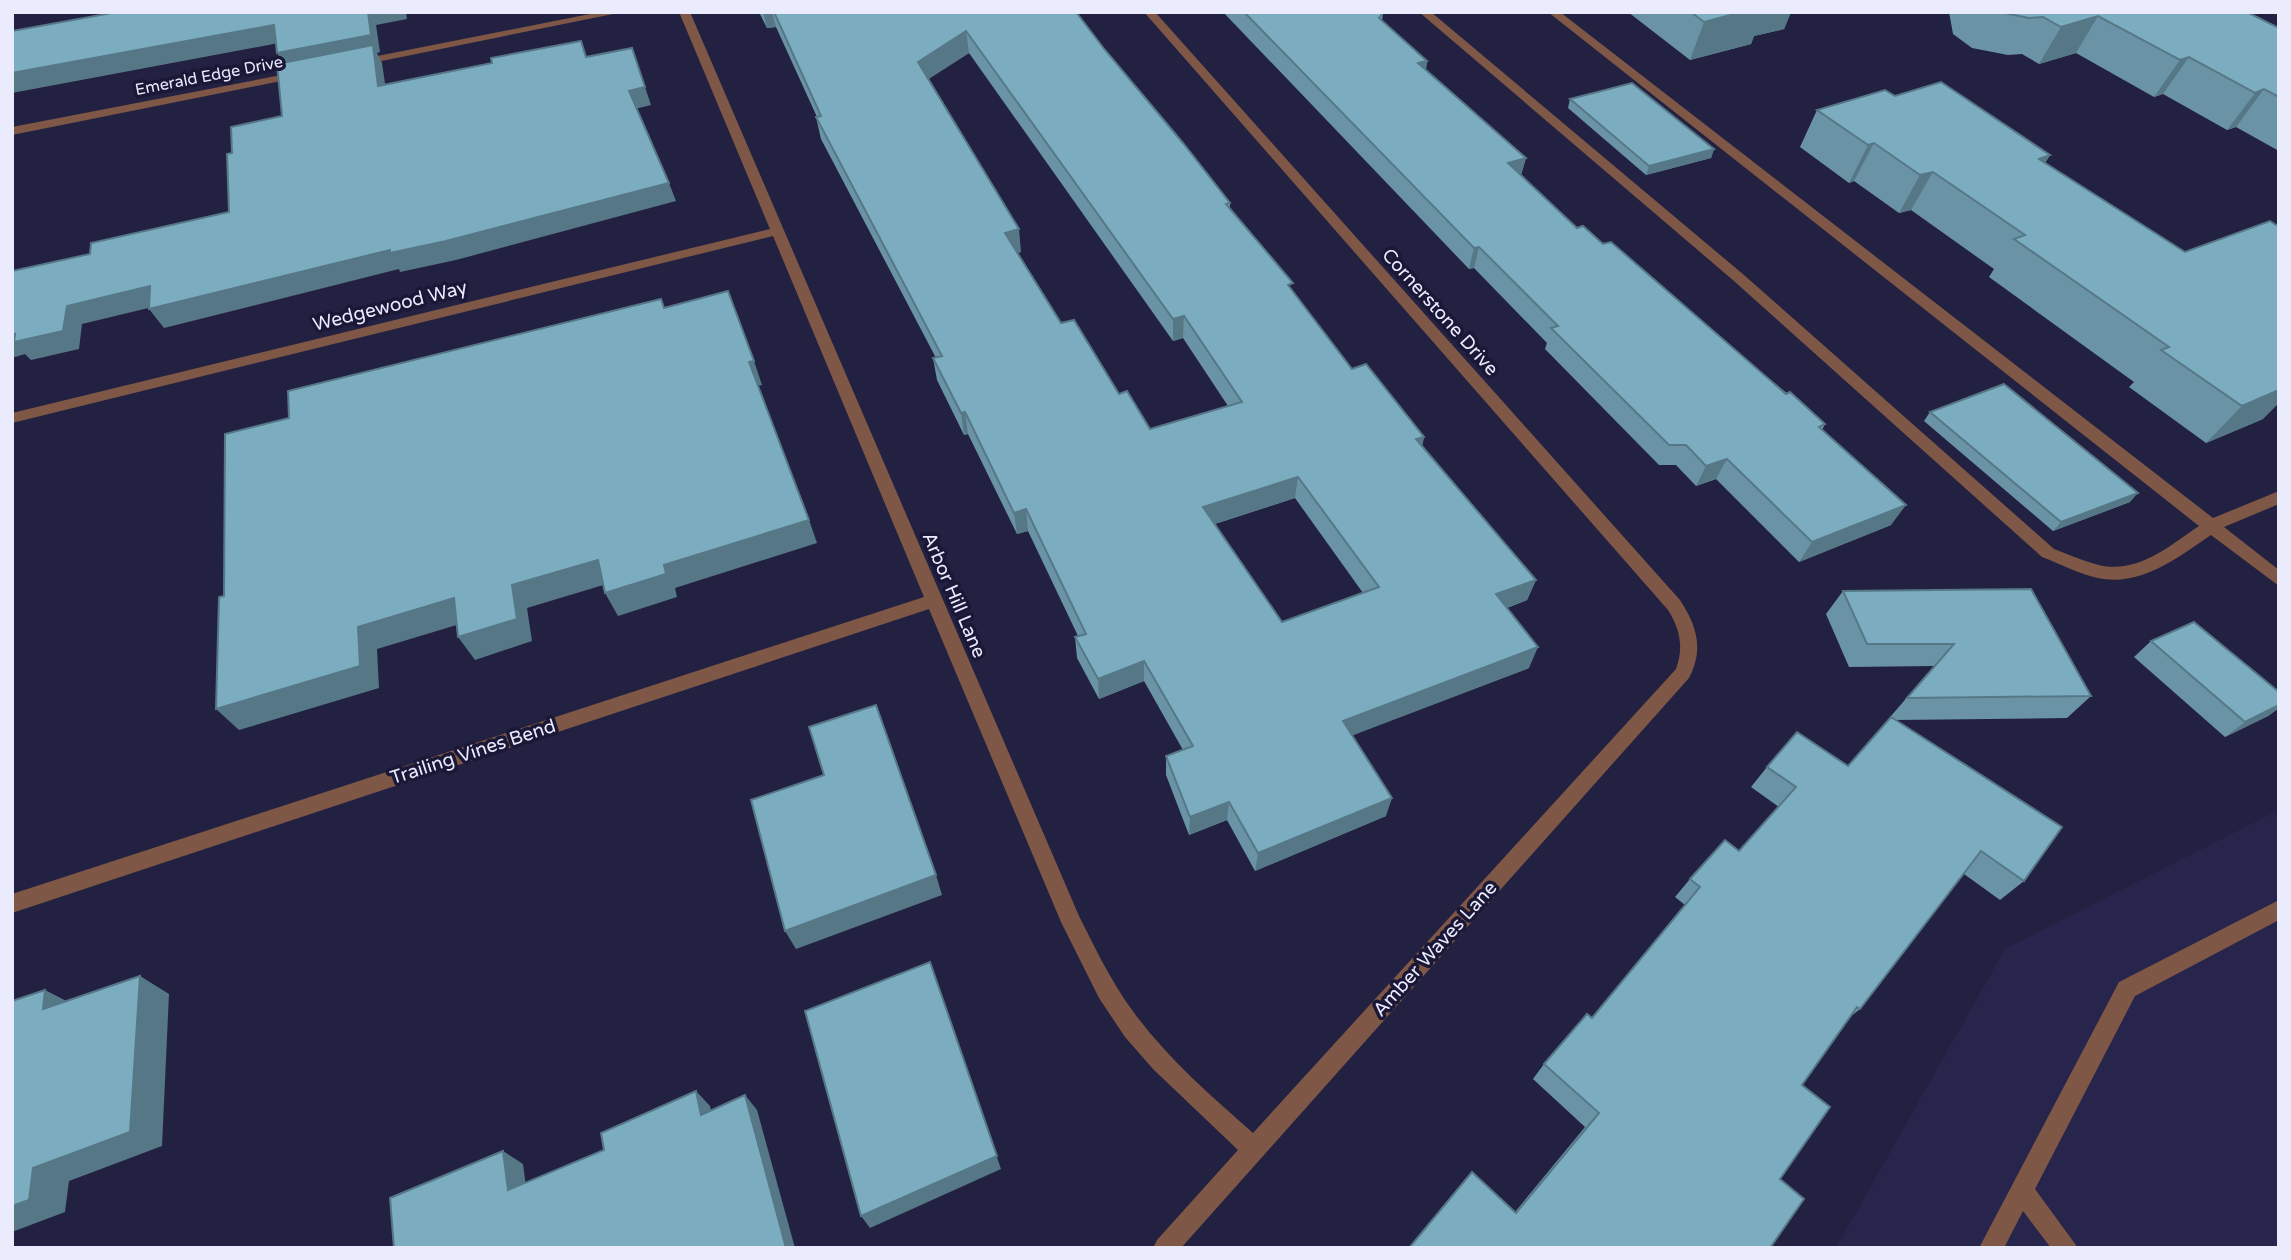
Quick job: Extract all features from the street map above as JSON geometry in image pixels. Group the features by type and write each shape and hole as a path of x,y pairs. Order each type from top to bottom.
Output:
{"street":[{"path":"349,65 618,12"},
{"name":"Arbor Hill Lane","path":"684,12 1071,922 1102,984 1132,1028 1172,1075 1254,1149"},
{"name":"Cornerstone Drive","path":"1149,12 1674,605 1687,624 1691,642"},
{"path":"1424,12 1739,278 2048,553 2100,573 2123,573 2154,564 2211,526 2279,497"},
{"path":"1553,12 2279,580"},
{"name":"Emerald Edge Drive","path":"12,131 322,70"},
{"name":"Wedgewood Way","path":"12,418 777,231"},
{"name":"Trailing Vines Bend","path":"12,904 934,601"},
{"name":"Amber Waves Lane","path":"1164,1248 1683,673 1689,659 1691,642"},
{"path":"1991,1248 2127,989 2279,909"},
{"path":"2021,1190 2066,1248"}],"shaded area":[{"path":"2279,810 2279,1248 1836,1248 2005,949"}],"building":[{"path":"117,12 368,12 371,35 277,53 274,25 12,73 12,31"},
{"path":"774,12 1076,12 1230,203 1226,204 1293,283 1288,285 1352,369 1366,364 1424,437 1416,439 1536,580 1496,594 1538,647 1343,721 1392,798 1258,853 1229,802 1190,817 1166,756 1193,746 1144,661 1098,679 1075,637 1086,634 1026,509 1014,513 965,412 961,413 933,358 942,356 816,117 821,116","holes":["966,31 1173,319 1184,316 1242,402 1150,429 1127,391 1119,394 1074,320 1061,323 1005,233 1019,229 918,62","1298,477 1379,587 1282,622 1203,507"]},
{"path":"1244,12 1383,12 1379,18 1427,61 1418,63 1526,158 1508,163 1577,228 1583,226 1603,244 1611,242 1786,394 1790,392 1825,424 1819,427 1906,505 1812,542 1727,459 1706,466 1686,445 1669,445 1551,328 1558,326 1479,247 1474,248"},
{"path":"1691,12 1742,12 1704,22"},
{"path":"1999,12 2247,12 2279,28 2279,97 2264,89 2255,93 2189,57 2180,60 2098,16 2061,27 2043,17 2029,18"},
{"path":"581,41 586,57 632,48 645,87 629,91 669,183 446,241 390,253 390,250 149,309 150,286 67,306 63,331 14,342 12,271 90,254 91,243 229,212 227,154 232,153 231,127 282,116 277,64 373,45 378,86 492,63 491,58"},
{"path":"1941,82 2050,155 2039,159 2185,252 2270,221 2279,224 2279,390 2242,406 2161,350 2169,347 2014,239 2025,235 1933,172 1920,175 1874,143 1868,145 1817,110 1885,90 1895,96"},
{"path":"1632,83 1714,149 1649,166 1570,99"},
{"path":"728,291 754,361 749,362 809,520 664,565 666,574 605,593 598,560 512,585 517,619 458,637 454,598 358,627 360,666 216,709 219,597 224,596 225,434 289,418 288,391 661,299 664,308"},
{"path":"2004,384 2138,493 2061,522 1930,412"},
{"path":"2031,589 2091,696 1907,698 1954,644 1867,644 1843,591"},
{"path":"2194,622 2279,692 2279,705 2245,722 2151,641"},
{"path":"876,705 936,875 785,931 751,800 824,775 809,727"},
{"path":"1891,717 2062,827 2024,881 1981,851 1860,1009 1857,1007 1802,1085 1830,1107 1780,1179 1804,1199 1770,1248 1409,1248 1472,1172 1516,1213 1599,1113 1544,1064 1587,1014 1592,1018 1700,887 1690,879 1725,840 1739,851 1796,787 1767,767 1797,732 1848,766"},
{"path":"930,962 997,1156 861,1216 805,1011"},
{"path":"140,976 130,1132 33,1168 29,1200 12,1206 12,1001 45,990 43,1009"},
{"path":"696,1091 701,1115 745,1095 786,1248 394,1248 390,1198 503,1151 508,1190 604,1150 601,1133"}]}
